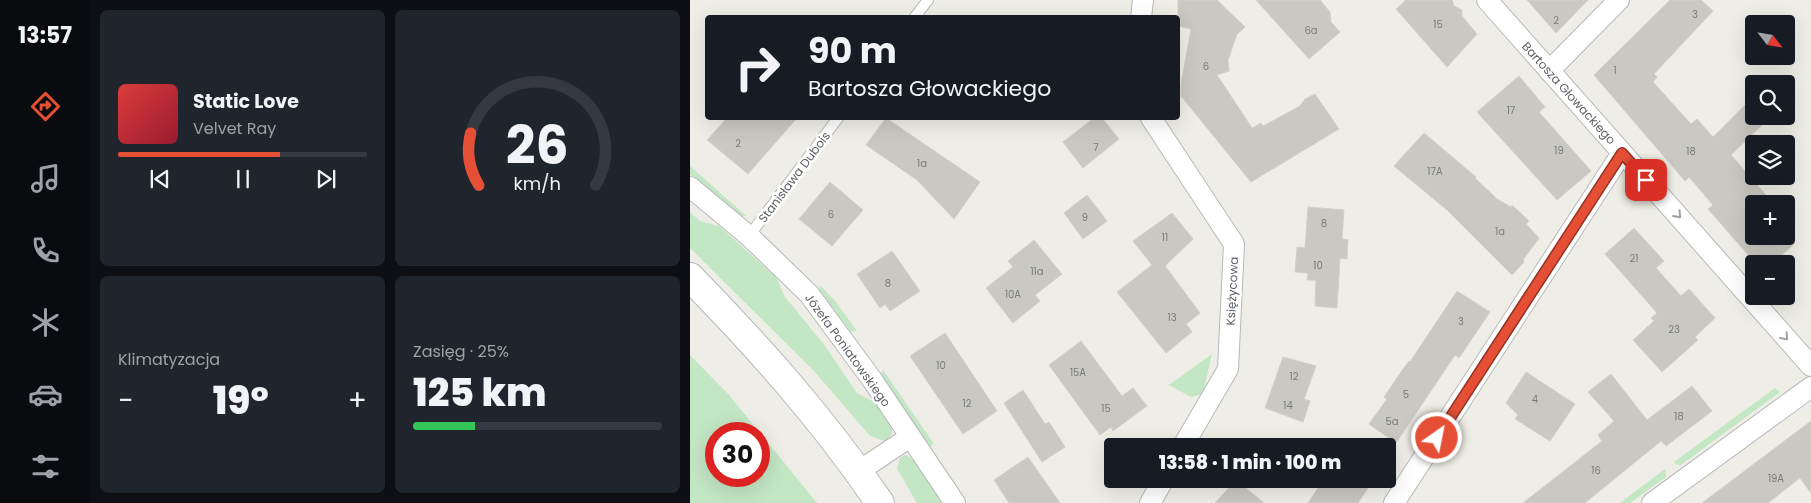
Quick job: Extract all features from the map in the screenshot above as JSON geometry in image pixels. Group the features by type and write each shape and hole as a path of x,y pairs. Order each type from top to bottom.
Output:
{"main road":[{"path":"690,277 756,344 816,415 880,503"}],"street":[{"path":"1142,15 1144,0"},
{"name":"Bartosza Głowackiego","path":"1487,0 1811,366"},
{"path":"1549,71 1619,0"},
{"name":"Księżycowa","path":"1152,120 1234,244 1228,369 1188,438"},
{"path":"1394,503 1622,153"},
{"name":"Józefa Poniatowskiego","path":"690,187 749,236 809,294 955,503"},
{"path":"1652,503 1811,387"},
{"path":"858,471 910,437"},
{"path":"1150,503 1159,488"}],"lane":[{"path":"916,15 928,0"},
{"name":"Stanisława Dubois","path":"749,236 836,120"}],"green space":[{"path":"690,166 746,216 739,216 732,212 690,174"},
{"path":"690,212 700,221 719,226 776,277 785,297 823,343 857,393 874,402 892,428 889,439 884,441 870,436 814,371 690,248"},
{"path":"820,285 835,301 857,331 851,332 819,290"},
{"path":"1212,354 1203,394 1191,397 1169,385"},
{"path":"690,355 729,395 751,422 705,422 705,487 770,487 770,445 817,503 690,503"},
{"path":"883,370 934,444 929,447 880,376"},
{"path":"1775,388 1780,392 1681,465 1674,462"},
{"path":"905,455 910,457 921,468 943,503 917,503 897,469 900,458"},
{"path":"1665,469 1666,477 1630,503 1620,503"}],"building":[{"path":"1178,0 1217,0 1245,27 1237,34 1228,60 1229,71 1217,75 1252,128 1261,123 1263,126 1300,106 1305,99 1315,94 1339,129 1251,182 1181,96 1181,84 1191,29 1180,26 1180,15 1178,15"},
{"path":"1256,0 1320,0 1330,12 1331,22 1340,32 1309,59"},
{"path":"1406,0 1452,0 1454,6 1462,10 1462,16 1477,34 1447,67 1396,9"},
{"path":"1527,0 1588,0 1556,33"},
{"path":"1670,0 1701,0 1713,11 1654,74 1657,77 1653,82 1691,124 1697,119 1713,137 1745,105 1745,125 1762,125 1752,135 1745,135 1745,141 1731,155 1745,171 1745,185 1757,185 1766,195 1745,195 1745,245 1793,245 1782,255 1748,255 1708,209 1713,205 1689,177 1685,181 1594,75"},
{"path":"1519,76 1545,107 1539,112 1591,171 1557,200 1477,112"},
{"path":"725,120 795,120 748,174 707,140"},
{"path":"885,120 889,120 980,182 954,219 917,180 866,145"},
{"path":"1091,120 1104,120 1119,139 1083,168 1063,142"},
{"path":"1424,133 1476,177 1497,199 1511,207 1512,205 1529,221 1526,224 1539,238 1523,260 1524,262 1512,275 1447,210 1394,166"},
{"path":"830,182 863,210 832,246 799,219"},
{"path":"1087,195 1107,221 1083,239 1064,213"},
{"path":"1308,207 1344,210 1342,239 1348,240 1347,259 1340,258 1337,308 1315,306 1316,280 1307,280 1308,273 1295,272 1297,247 1305,248"},
{"path":"1172,213 1193,239 1165,266 1200,313 1186,324 1192,332 1166,353 1117,292 1152,265 1133,241"},
{"path":"1634,228 1664,261 1656,268 1681,296 1689,289 1715,318 1695,337 1698,340 1662,372 1633,340 1654,321 1651,318 1657,313 1605,254"},
{"path":"1034,240 1062,274 1035,295 1040,301 1013,323 986,288 1013,267 1008,261"},
{"path":"892,251 920,291 890,311 885,304 880,308 857,274"},
{"path":"1457,291 1490,312 1459,358 1455,355 1396,443 1396,438 1389,438 1369,424 1387,399 1384,397 1410,362"},
{"path":"945,333 997,411 963,434 910,356"},
{"path":"1081,341 1122,396 1133,388 1147,406 1113,431 1111,427 1100,435 1049,365"},
{"path":"1283,357 1316,366 1304,399 1310,401 1303,422 1265,408"},
{"path":"1526,372 1575,404 1550,441 1515,419 1518,415 1506,403"},
{"path":"1611,374 1647,420 1692,386 1712,411 1666,446 1661,441 1585,503 1523,503 1602,441 1598,435 1614,421 1588,392"},
{"path":"1023,390 1045,424 1049,422 1065,447 1042,462 1004,403"},
{"path":"1811,421 1811,493 1800,478 1768,503 1702,503"},
{"path":"1028,457 1060,503 1009,503 994,480"},
{"path":"1229,488 1246,488 1264,503 1215,503"},
{"path":"1318,488 1368,488 1358,503 1308,503"}],"route":[{"path":"1437,438 1622,153 1646,180"}]}
